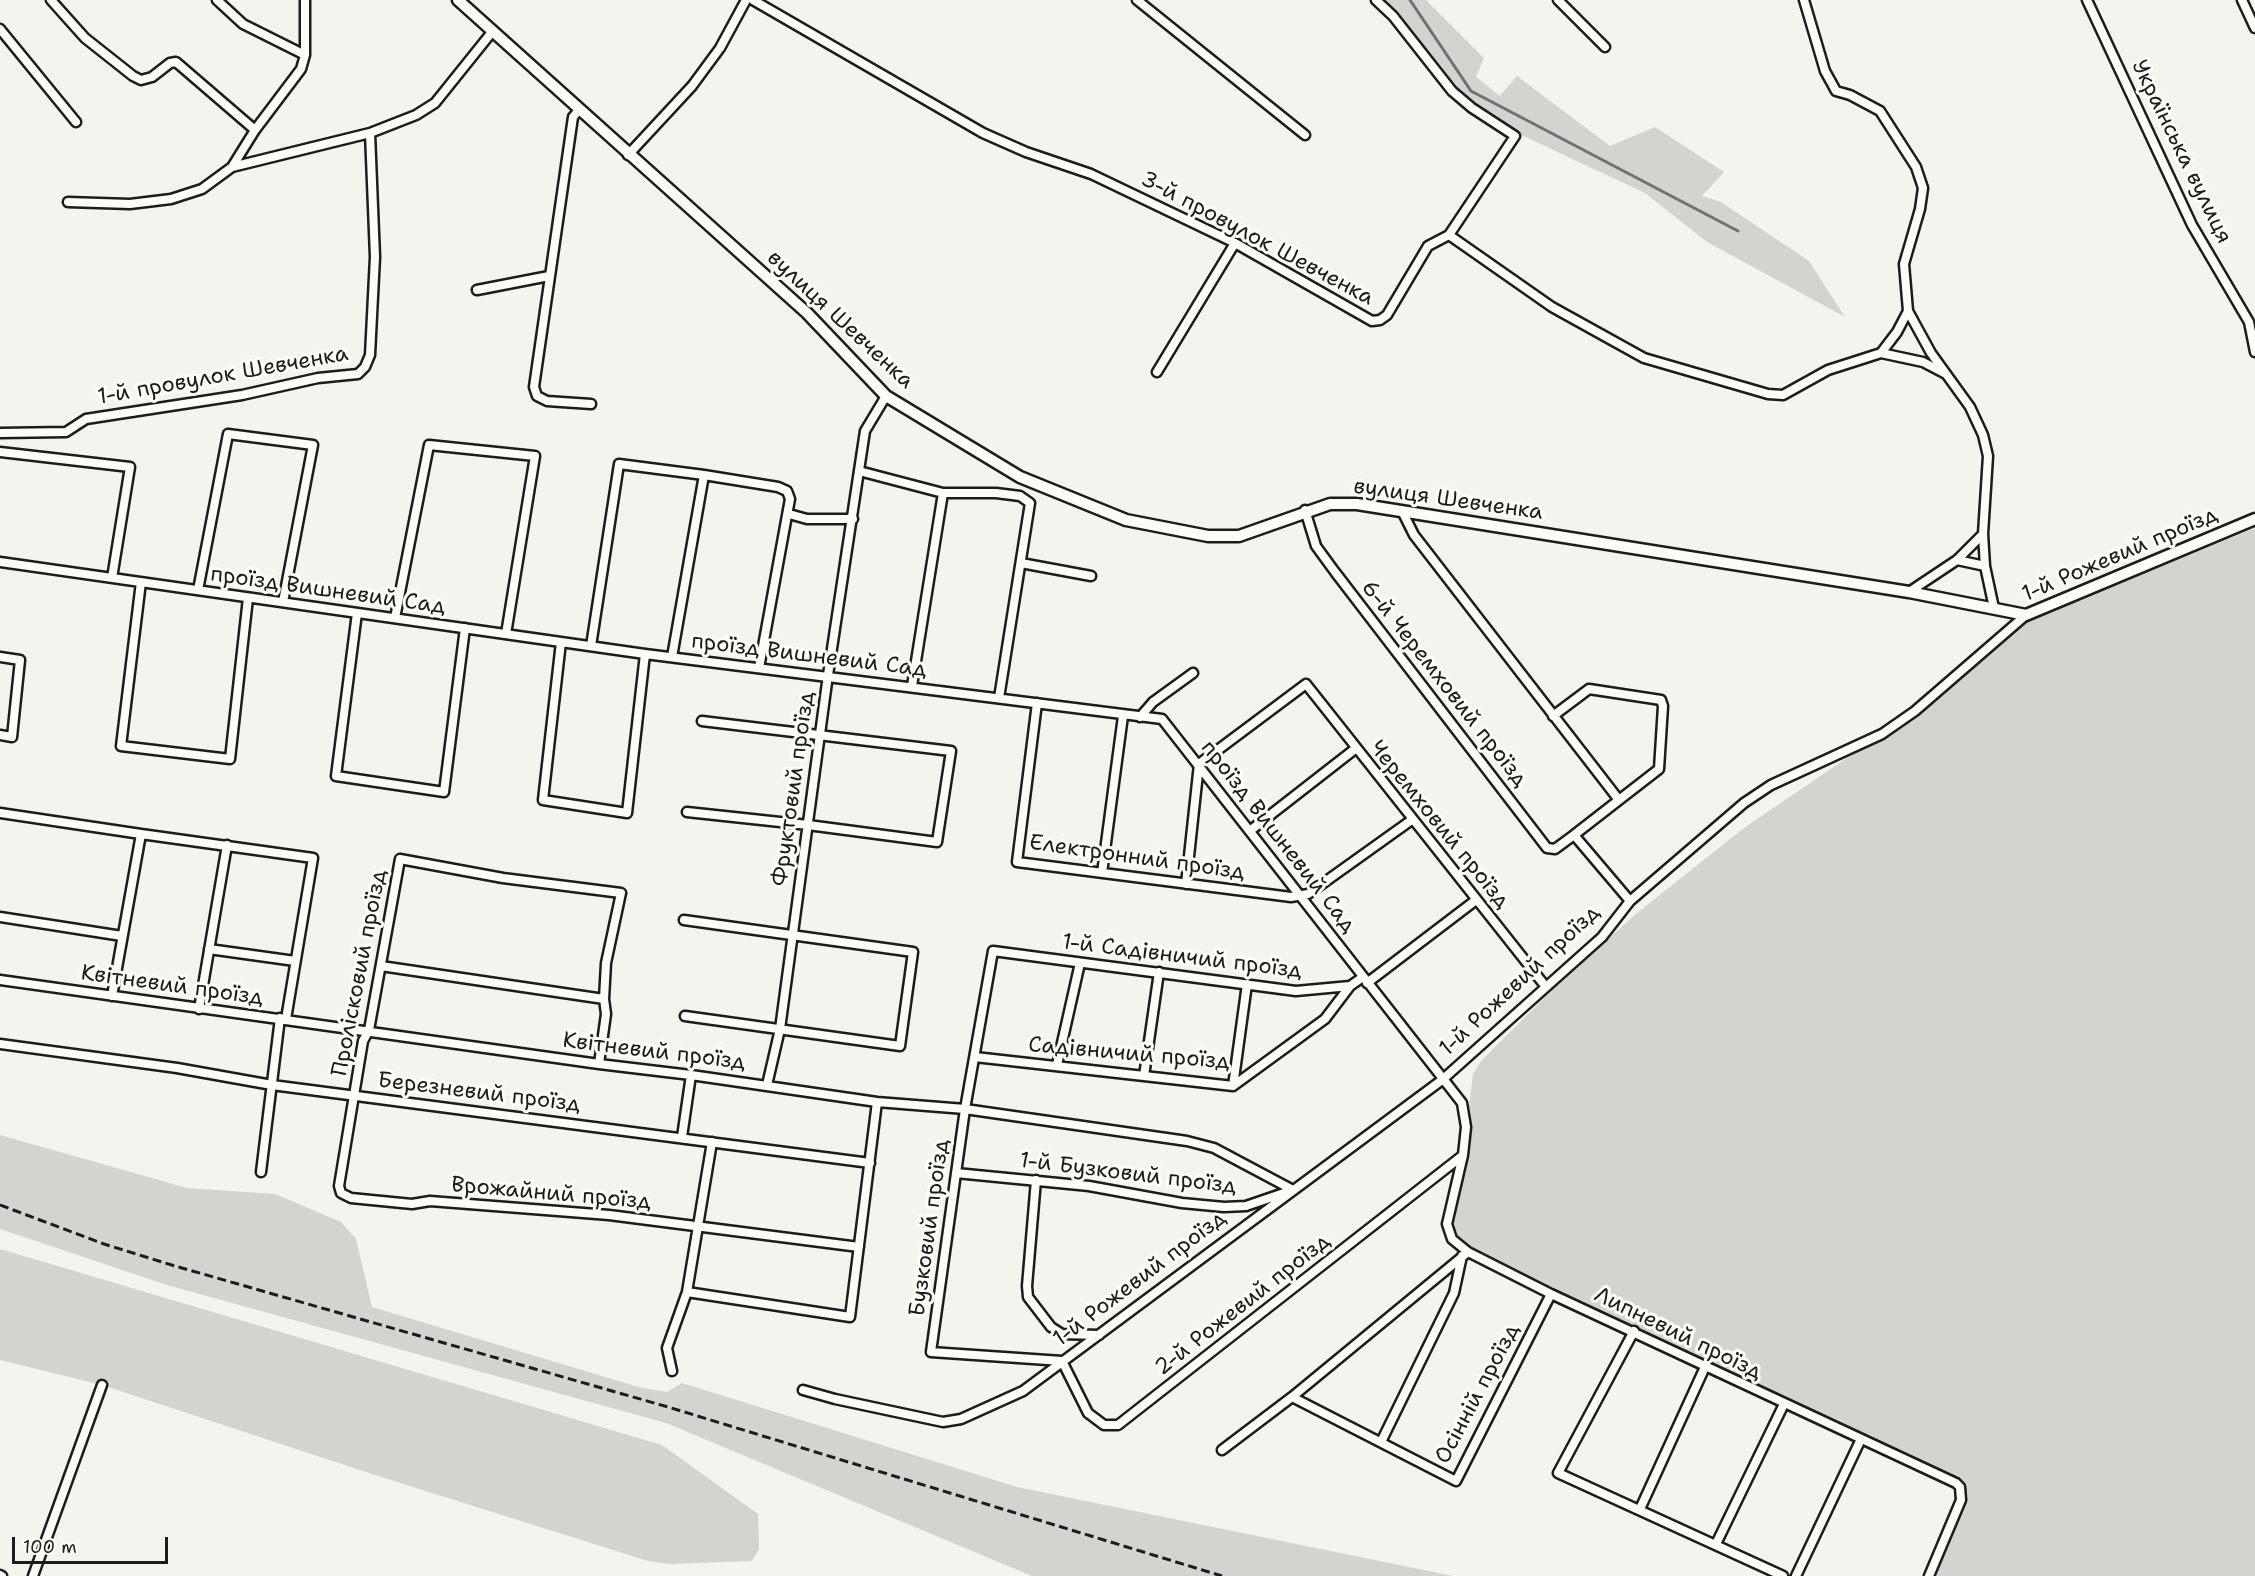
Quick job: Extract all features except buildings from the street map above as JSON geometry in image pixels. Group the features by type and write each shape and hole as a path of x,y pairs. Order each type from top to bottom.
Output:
{"street":[{"path":"51,0 85,38 132,76 141,80 152,77 170,63 176,62 255,130"},
{"path":"217,0 243,24 305,55"},
{"path":"68,202 130,204 171,199 202,189 232,167 255,130 301,69 305,55 305,0"},
{"name":"вулиця Шевченка","path":"458,0 524,62 807,313 886,396 1020,477 1126,520 1208,536 1239,536 1305,510 1330,504 1357,504 1909,592 2026,615"},
{"path":"628,155 692,86 720,48 746,0"},
{"name":"3-й провулок Шевченка","path":"753,0 983,132 1026,152 1091,174 1235,243 1372,321 1380,320 1387,315 1428,246 1449,235"},
{"path":"1137,0 1305,135"},
{"path":"1376,0 1394,16 1452,91 1472,108 1515,136 1449,235 1552,307 1644,358 1768,394 1783,395 1828,370 1881,353 1923,362 1946,374"},
{"path":"1558,0 1605,47"},
{"path":"1804,0 1825,71 1836,91 1850,95 1880,111 1916,167 1923,188 1920,209 1905,264 1908,311 1914,326 1970,407 1986,443 1988,468 1983,534 1985,566 1994,608"},
{"name":"Українська вулиця","path":"2089,0 2192,225 2249,322 2255,352"},
{"path":"2242,0 2255,28"},
{"path":"0,29 76,122"},
{"path":"232,167 370,134 416,116 435,103 492,32"},
{"path":"579,110 573,117 534,387 537,396 547,401 591,404"},
{"name":"1-й провулок Шевченка","path":"0,433 66,432 86,419 242,395 318,378 358,374 365,367 370,355 375,257 370,186 370,134"},
{"path":"1158,372 1235,243"},
{"path":"477,290 549,276"},
{"path":"1881,353 1897,332 1908,311"},
{"name":"Фруктовий проїзд","path":"766,1085 780,1029 828,675 865,431 886,396"},
{"path":"198,590 228,434 313,445 283,602"},
{"path":"395,618 429,445 535,456 506,634"},
{"path":"0,452 130,467 112,578"},
{"path":"591,646 619,464 704,475 788,491 789,514 759,668"},
{"path":"859,471 943,493 996,493 1020,496 1030,503 999,698"},
{"path":"672,657 704,475"},
{"path":"912,686 943,493"},
{"name":"6-й Черемховий проїзд","path":"1305,510 1316,546 1335,572 1547,848 1555,849 1659,769 1663,706 1661,700 1589,689 1553,716"},
{"path":"1402,511 1414,534 1619,800"},
{"path":"789,514 807,519 853,519"},
{"name":"1-й Рожевий проїзд","path":"803,1390 925,1419 952,1421 1023,1391 1442,1080 1602,937 1630,901 1756,794 1882,734 1915,711 2026,615 2255,519"},
{"path":"1909,592 1957,560 1983,534"},
{"path":"1957,560 1985,566"},
{"name":"проїзд Вишневий Сад","path":"0,562 645,654 828,675 1123,716 1162,719 1251,830 1442,1080"},
{"path":"1021,563 1090,576"},
{"path":"141,582 121,746 231,759 248,597"},
{"path":"357,613 336,776 444,792 465,628"},
{"path":"561,642 543,800 627,813 645,654"},
{"path":"0,657 20,660 12,737 0,735"},
{"path":"1140,717 1153,702 1193,673"},
{"name":"Черемховий проїзд","path":"1199,764 1306,684 1355,749 1546,987"},
{"name":"Електронний проїзд","path":"1037,703 1017,862 1291,897 1301,896"},
{"path":"1102,873 1123,716"},
{"path":"687,812 937,842 951,751 702,721"},
{"path":"1251,830 1355,749"},
{"path":"1186,884 1199,764"},
{"path":"0,813 313,858 296,961 283,1018 261,1172"},
{"path":"1301,896 1308,894 1413,819"},
{"path":"111,996 141,834"},
{"path":"1574,835 1630,901"},
{"path":"199,1009 227,845"},
{"name":"Пролісковий проїзд","path":"356,1095 363,1041 369,1030 400,860 503,878 621,892 606,963 604,999 606,1014 599,1064"},
{"name":"1-й Садівничий проїзд","path":"993,951 1296,991 1350,986 1365,980 1476,900"},
{"path":"0,917 122,936"},
{"path":"684,920 793,933 913,952 900,1046 685,1016"},
{"path":"209,949 296,961"},
{"name":"Бузковий проїзд","path":"993,951 965,1109 931,1352 1062,1361"},
{"path":"1057,1065 1080,963"},
{"path":"381,966 604,999"},
{"path":"1144,1076 1159,972"},
{"name":"Квітневий проїзд","path":"0,980 877,1102 965,1109 1187,1141 1214,1148 1293,1190"},
{"path":"1233,1086 1247,984"},
{"name":"Садівничий проїзд","path":"975,1057 1233,1086 1325,1019 1350,986"},
{"name":"Березневий проїзд","path":"0,1044 177,1068 272,1085 870,1163"},
{"path":"682,1137 690,1075"},
{"name":"Липневий проїзд","path":"1442,1080 1460,1100 1465,1112 1463,1155 1446,1228 1465,1254 1634,1331 1960,1487 1961,1500 1929,1576"},
{"name":"Врожайний проїзд","path":"356,1095 339,1186 340,1193 351,1198 412,1204 430,1201 488,1208 609,1215 859,1247"},
{"path":"687,1292 850,1317 877,1102"},
{"path":"672,1371 667,1348 687,1292 712,1142"},
{"name":"2-й Рожевий проїзд","path":"1062,1361 1088,1413 1104,1425 1118,1425 1463,1155"},
{"name":"1-й Бузковий проїзд","path":"956,1173 1036,1180 1224,1207 1246,1206 1293,1190"},
{"path":"1036,1180 1028,1297 1051,1327 1062,1334 1100,1335"},
{"path":"1222,1450 1292,1397 1465,1254"},
{"path":"1381,1442 1454,1293 1465,1254"},
{"name":"Осінній проїзд","path":"1292,1397 1456,1481 1551,1294"},
{"path":"1634,1331 1558,1473 1783,1576"},
{"path":"1640,1509 1706,1366"},
{"path":"33,1576 102,1385"},
{"path":"1716,1544 1784,1404"},
{"path":"1796,1576 1861,1439"}],"shaded area":[{"path":"1381,0 1426,0 1484,58 1476,77 1500,96 1517,76 1610,146 1655,127 1724,172 1702,196 1721,202 1809,261 1845,317 1707,242 1645,193 1517,133 1474,106 1454,90"},
{"path":"2255,528 2255,1576 1929,1576 1961,1500 1960,1487 1468,1252 1448,1232 1463,1155 1473,1074 1481,1061 1553,989 1637,913 1744,828 1882,734 2005,633 2025,622"},
{"path":"0,1135 187,1188 275,1194 341,1222 356,1239 372,1307 642,1388 667,1392 682,1383 1017,1487 1453,1576 1032,1576 666,1423 167,1285 0,1229"},
{"path":"0,1249 662,1445 758,1514 759,1549 752,1561 669,1564 648,1561 375,1475 102,1385 0,1360"}],"waterway":[{"path":"1410,0 1471,91 1738,231"}],"railway":[{"path":"0,1205 104,1244 175,1266 668,1407 1222,1576"}]}
